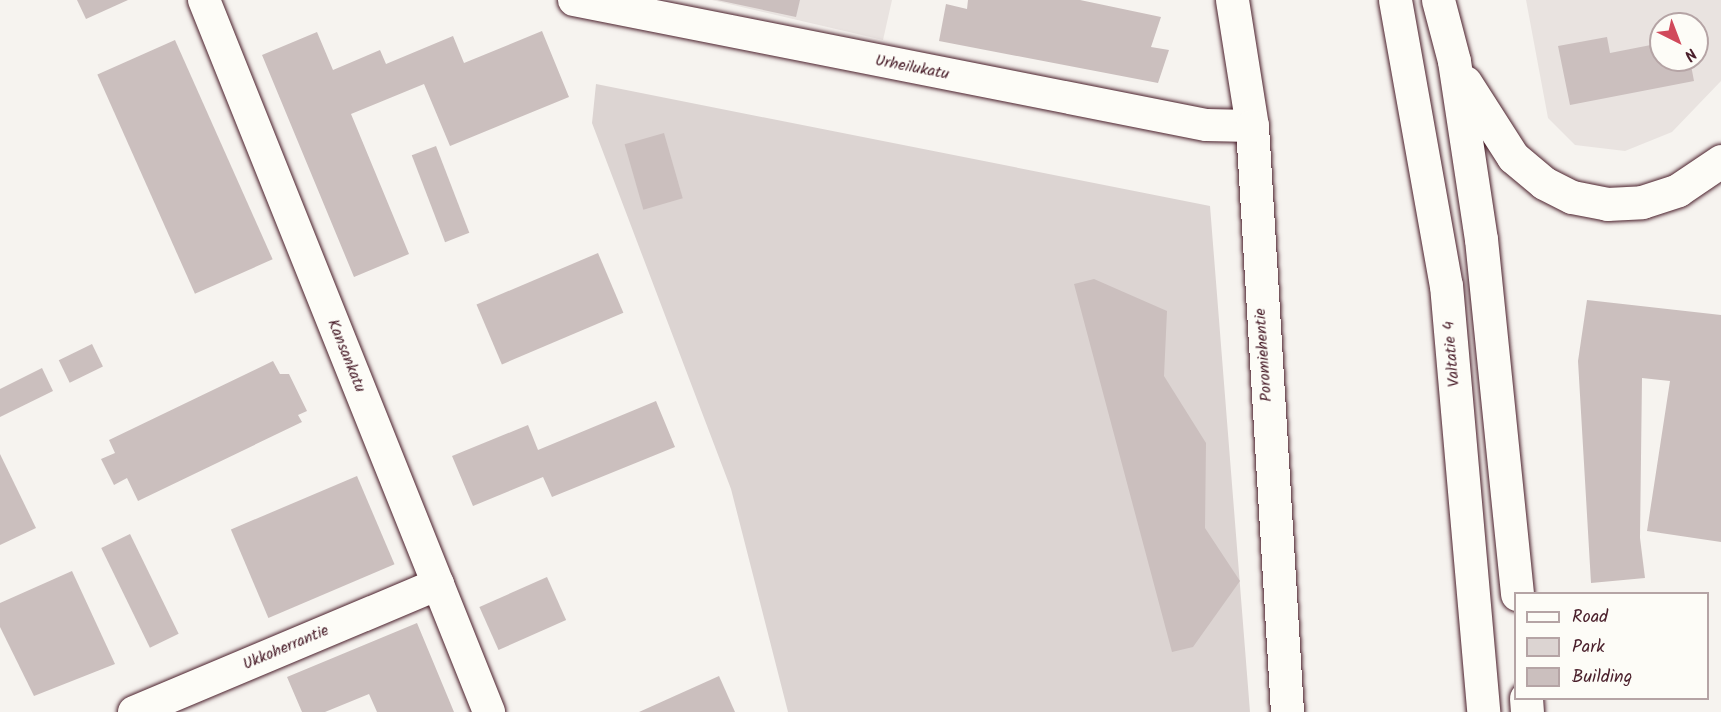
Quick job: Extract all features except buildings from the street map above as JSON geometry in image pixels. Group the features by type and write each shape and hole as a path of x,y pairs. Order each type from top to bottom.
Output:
{"main road":[{"name":"Poromiehentie","path":"1232,0 1252,126 1287,712"},
{"name":"Valtatie 4","path":"1395,0 1446,285 1483,712"},
{"path":"1438,0 1454,61 1497,374 1516,592"},
{"path":"1454,61 1498,139 1513,157 1544,183 1572,196 1607,204 1642,202 1678,190 1721,161"}],"street":[{"name":"Kansankatu","path":"204,0 489,712"},
{"name":"Urheilukatu","path":"574,0 1206,125 1252,126"},
{"name":"Ukkoherrantie","path":"134,712 438,584"}],"shaded area":[{"path":"712,0 892,0 883,40"},
{"path":"1526,0 1721,0 1721,81 1672,132 1625,151 1575,145 1548,118"}],"green space":[{"path":"596,84 1210,206 1250,712 788,712 731,489 592,123"}]}
